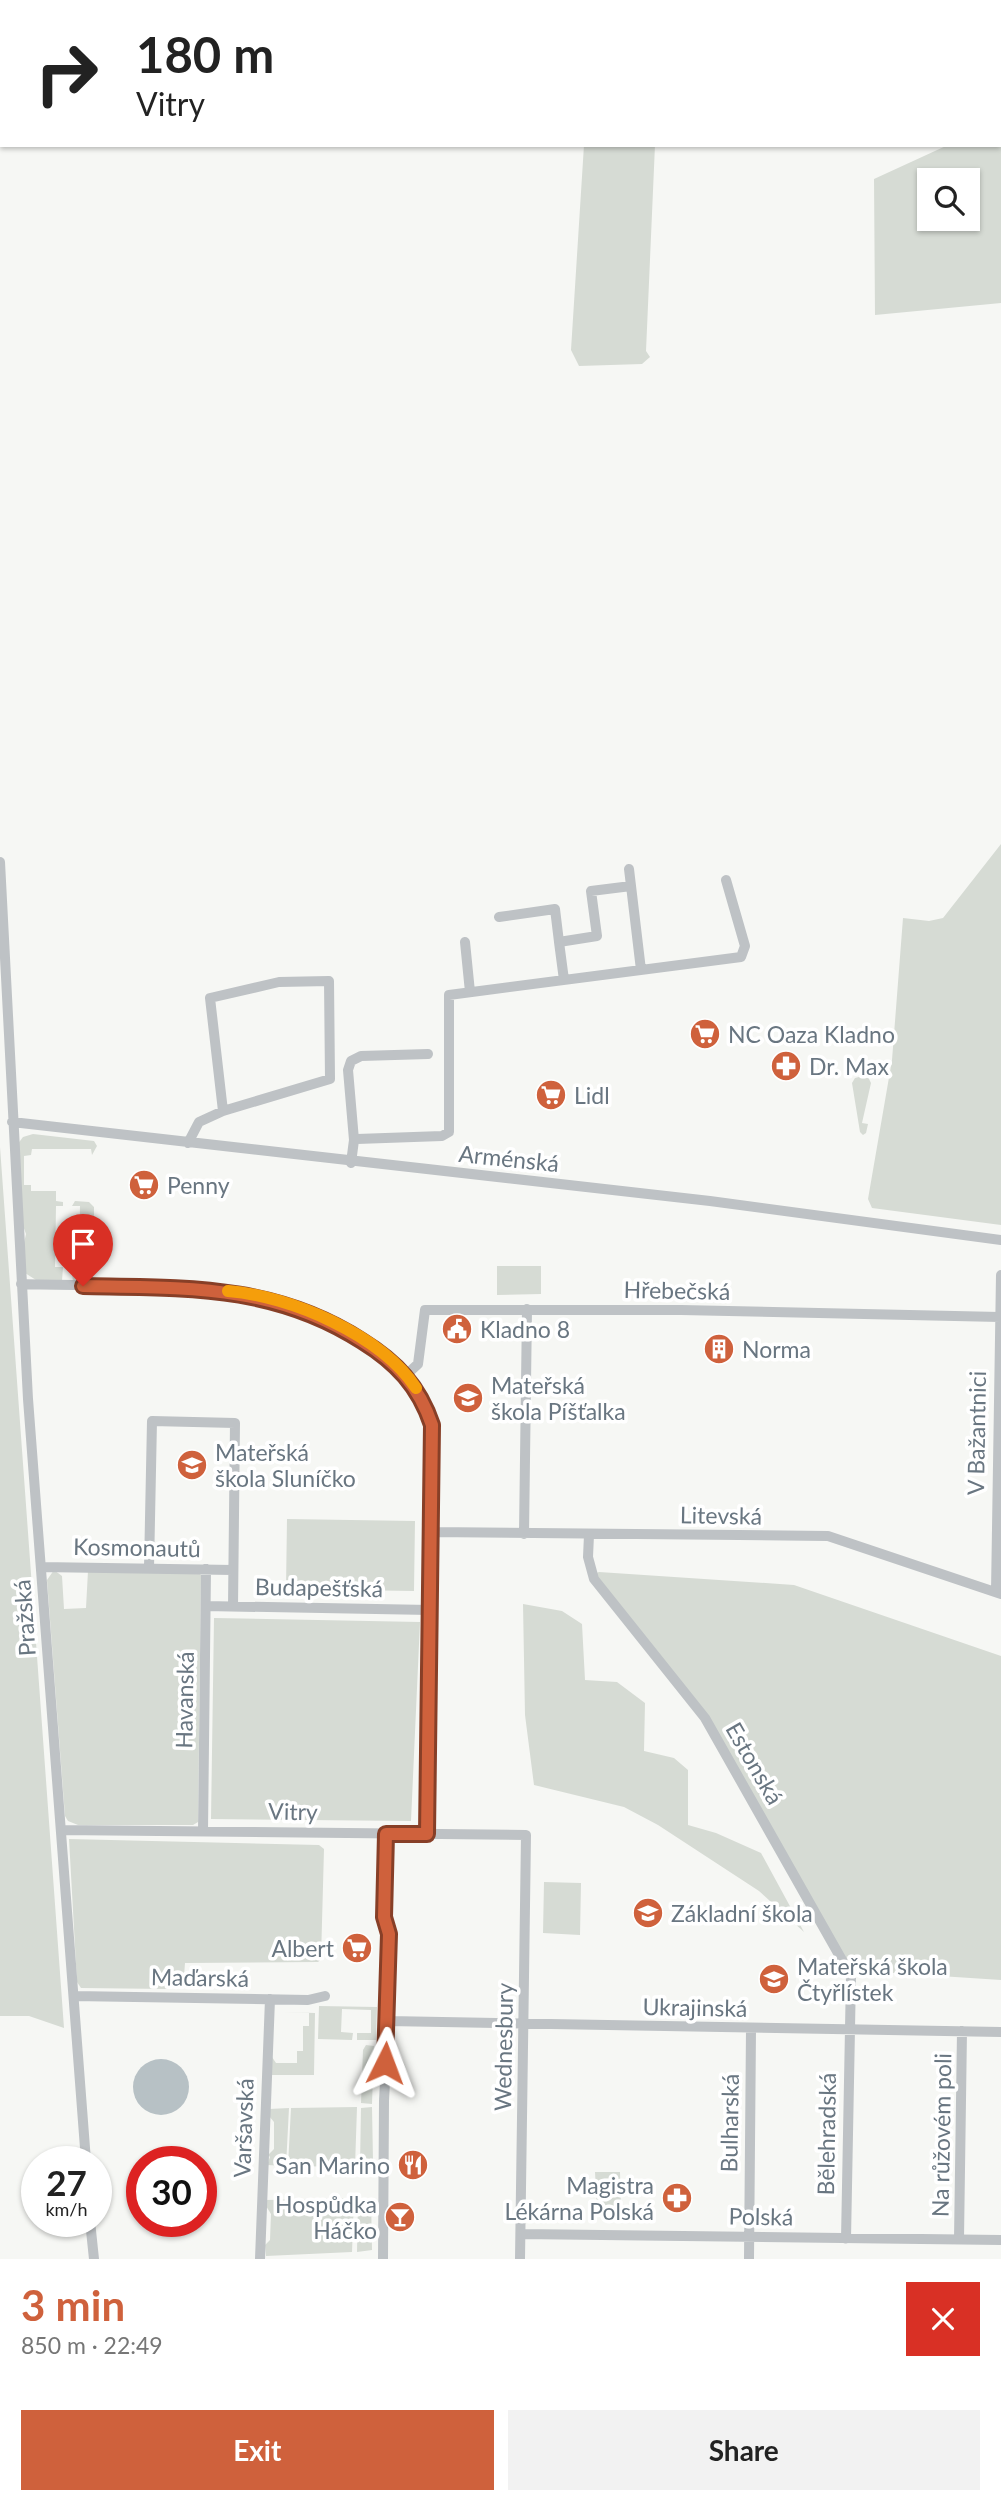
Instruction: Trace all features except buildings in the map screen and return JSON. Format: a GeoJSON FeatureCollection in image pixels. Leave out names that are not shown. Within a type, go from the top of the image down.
{"type":"FeatureCollection","features":[{"type":"Feature","properties":{"kind":"street","name":"Pražská"},"geometry":{"type":"LineString","coordinates":[[0,862],[21,1284],[85,2146]]}},
{"type":"Feature","properties":{"kind":"street"},"geometry":{"type":"LineString","coordinates":[[629,869],[641,970]]}},
{"type":"Feature","properties":{"kind":"street"},"geometry":{"type":"LineString","coordinates":[[354,1140],[442,1136],[449,1132],[449,995],[741,957],[745,946],[726,880]]}},
{"type":"Feature","properties":{"kind":"street"},"geometry":{"type":"LineString","coordinates":[[559,942],[597,936],[591,891],[631,886]]}},
{"type":"Feature","properties":{"kind":"street"},"geometry":{"type":"LineString","coordinates":[[499,917],[555,909],[564,980]]}},
{"type":"Feature","properties":{"kind":"street"},"geometry":{"type":"LineString","coordinates":[[465,942],[470,992]]}},
{"type":"Feature","properties":{"kind":"street"},"geometry":{"type":"LineString","coordinates":[[188,1143],[199,1122],[223,1111],[330,1079],[329,981],[279,982],[210,998],[223,1111]]}},
{"type":"Feature","properties":{"kind":"street"},"geometry":{"type":"LineString","coordinates":[[351,1163],[354,1140],[348,1070],[351,1060],[361,1056],[428,1054]]}},
{"type":"Feature","properties":{"kind":"street","name":"Arménská"},"geometry":{"type":"LineString","coordinates":[[12,1122],[351,1163],[710,1201],[1001,1240]]}},
{"type":"Feature","properties":{"kind":"street","name":"V Bažantnici"},"geometry":{"type":"LineString","coordinates":[[998,1593],[1001,1275]]}},
{"type":"Feature","properties":{"kind":"street"},"geometry":{"type":"LineString","coordinates":[[21,1284],[200,1289],[236,1292],[281,1302],[332,1321],[375,1349],[406,1374],[424,1402],[432,1425],[427,1834]]}},
{"type":"Feature","properties":{"kind":"street"},"geometry":{"type":"LineString","coordinates":[[524,1534],[527,1309]]}},
{"type":"Feature","properties":{"kind":"street","name":"Hřebečská"},"geometry":{"type":"LineString","coordinates":[[406,1374],[418,1364],[425,1310],[527,1309],[1000,1317]]}},
{"type":"Feature","properties":{"kind":"street"},"geometry":{"type":"LineString","coordinates":[[149,1568],[152,1421],[235,1423],[233,1607]]}},
{"type":"Feature","properties":{"kind":"street","name":"Litevská"},"geometry":{"type":"LineString","coordinates":[[431,1532],[828,1536],[998,1593]]}},
{"type":"Feature","properties":{"kind":"street","name":"Estonská"},"geometry":{"type":"LineString","coordinates":[[589,1535],[588,1557],[594,1579],[705,1718],[851,1976],[849,2029]]}},
{"type":"Feature","properties":{"kind":"street","name":"Kosmonautů"},"geometry":{"type":"LineString","coordinates":[[41,1567],[233,1570]]}},
{"type":"Feature","properties":{"kind":"street","name":"Havanská"},"geometry":{"type":"LineString","coordinates":[[202,1831],[206,1569]]}},
{"type":"Feature","properties":{"kind":"street","name":"Budapešťská"},"geometry":{"type":"LineString","coordinates":[[206,1606],[430,1611]]}},
{"type":"Feature","properties":{"kind":"street","name":"Vitry"},"geometry":{"type":"LineString","coordinates":[[61,1830],[526,1835]]}},
{"type":"Feature","properties":{"kind":"street"},"geometry":{"type":"LineString","coordinates":[[383,2259],[384,2101],[388,2021],[386,1834]]}},
{"type":"Feature","properties":{"kind":"street","name":"Wednesbury"},"geometry":{"type":"LineString","coordinates":[[520,2259],[526,1835]]}},
{"type":"Feature","properties":{"kind":"street","name":"Maďarská"},"geometry":{"type":"LineString","coordinates":[[74,1996],[270,1999],[325,1996]]}},
{"type":"Feature","properties":{"kind":"street","name":"Varšavská"},"geometry":{"type":"LineString","coordinates":[[260,2259],[270,1999]]}},
{"type":"Feature","properties":{"kind":"street","name":"Ukrajinská"},"geometry":{"type":"LineString","coordinates":[[388,2021],[1001,2032]]}},
{"type":"Feature","properties":{"kind":"street","name":"Bulharská"},"geometry":{"type":"LineString","coordinates":[[749,2259],[751,2029]]}},
{"type":"Feature","properties":{"kind":"street","name":"Bělehradská"},"geometry":{"type":"LineString","coordinates":[[846,2239],[849,2029]]}},
{"type":"Feature","properties":{"kind":"street","name":"Na růžovém poli"},"geometry":{"type":"LineString","coordinates":[[959,2239],[962,2031]]}},
{"type":"Feature","properties":{"kind":"street","name":"Polská"},"geometry":{"type":"LineString","coordinates":[[521,2234],[1001,2240]]}},
{"type":"Feature","properties":{"kind":"street"},"geometry":{"type":"LineString","coordinates":[[92,2237],[94,2259]]}},
{"type":"Feature","properties":{"kind":"shaded area"},"geometry":{"type":"Polygon","coordinates":[[[584,147],[655,147],[646,351],[650,357],[642,364],[579,366],[571,350],[584,147]]]}},
{"type":"Feature","properties":{"kind":"shaded area"},"geometry":{"type":"Polygon","coordinates":[[[944,147],[1001,147],[1001,303],[875,315],[874,179],[944,147]]]}},
{"type":"Feature","properties":{"kind":"shaded area"},"geometry":{"type":"Polygon","coordinates":[[[1001,844],[1001,1225],[872,1208],[868,1199],[892,1060],[903,918],[929,921],[943,918],[1001,844]]]}},
{"type":"Feature","properties":{"kind":"shaded area"},"geometry":{"type":"Polygon","coordinates":[[[867,1075],[871,1083],[862,1123],[868,1124],[863,1135],[860,1132],[852,1083],[855,1078],[867,1075]]]}},
{"type":"Feature","properties":{"kind":"shaded area"},"geometry":{"type":"Polygon","coordinates":[[[33,1134],[94,1141],[97,1146],[92,1155],[91,1149],[32,1149],[31,1155],[24,1156],[24,1185],[31,1185],[31,1191],[56,1191],[56,1201],[63,1202],[63,1206],[56,1206],[55,1267],[63,1267],[62,1281],[36,1280],[25,1273],[22,1252],[26,1234],[20,1217],[17,1145],[23,1137],[33,1134]]]}},
{"type":"Feature","properties":{"kind":"shaded area"},"geometry":{"type":"Polygon","coordinates":[[[0,1147],[64,2028],[29,2016],[0,2016],[0,1147]]]}},
{"type":"Feature","properties":{"kind":"shaded area"},"geometry":{"type":"Polygon","coordinates":[[[75,1201],[89,1202],[94,1207],[94,1272],[88,1281],[73,1281],[71,1267],[79,1267],[80,1206],[72,1206],[75,1201]]]}},
{"type":"Feature","properties":{"kind":"shaded area"},"geometry":{"type":"Polygon","coordinates":[[[497,1266],[541,1266],[541,1294],[497,1295],[497,1266]]]}},
{"type":"Feature","properties":{"kind":"shaded area"},"geometry":{"type":"Polygon","coordinates":[[[287,1519],[415,1521],[414,1591],[286,1589],[287,1519]]]}},
{"type":"Feature","properties":{"kind":"shaded area"},"geometry":{"type":"Polygon","coordinates":[[[54,1570],[62,1576],[64,1609],[86,1608],[88,1571],[197,1571],[201,1575],[198,1822],[193,1825],[78,1825],[68,1821],[65,1816],[47,1580],[54,1570]]]}},
{"type":"Feature","properties":{"kind":"shaded area"},"geometry":{"type":"Polygon","coordinates":[[[599,1572],[794,1585],[1001,1656],[1001,1980],[848,1970],[709,1718],[594,1574],[599,1572]]]}},
{"type":"Feature","properties":{"kind":"shaded area"},"geometry":{"type":"Polygon","coordinates":[[[523,1604],[562,1611],[582,1624],[585,1680],[617,1682],[645,1703],[644,1751],[674,1758],[688,1770],[688,1825],[716,1833],[761,1853],[804,1932],[759,1891],[658,1825],[624,1807],[534,1785],[525,1715],[523,1604]]]}},
{"type":"Feature","properties":{"kind":"shaded area"},"geometry":{"type":"Polygon","coordinates":[[[214,1618],[420,1622],[411,1821],[211,1819],[214,1618]]]}},
{"type":"Feature","properties":{"kind":"shaded area"},"geometry":{"type":"Polygon","coordinates":[[[69,1839],[319,1845],[324,1849],[321,1959],[318,1962],[185,1963],[184,1976],[169,1975],[168,1989],[81,1988],[77,1982],[69,1839]]]}},
{"type":"Feature","properties":{"kind":"shaded area"},"geometry":{"type":"Polygon","coordinates":[[[544,1882],[581,1883],[580,1935],[543,1933],[544,1882]]]}},
{"type":"Feature","properties":{"kind":"shaded area"},"geometry":{"type":"Polygon","coordinates":[[[319,2006],[377,2007],[376,2040],[357,2040],[357,2033],[371,2033],[371,2010],[342,2009],[341,2032],[353,2033],[352,2040],[318,2039],[319,2006]]]}},
{"type":"Feature","properties":{"kind":"shaded area"},"geometry":{"type":"Polygon","coordinates":[[[282,2012],[315,2013],[314,2075],[271,2075],[272,2057],[276,2063],[297,2063],[297,2051],[303,2051],[303,2026],[309,2026],[309,2013],[282,2012]]]}},
{"type":"Feature","properties":{"kind":"shaded area"},"geometry":{"type":"Polygon","coordinates":[[[366,2045],[374,2046],[372,2104],[361,2103],[363,2050],[366,2045]]]}},
{"type":"Feature","properties":{"kind":"shaded area"},"geometry":{"type":"Polygon","coordinates":[[[161,2059],[172,2061],[181,2067],[187,2076],[187,2098],[181,2107],[172,2113],[161,2115],[150,2113],[141,2107],[135,2098],[133,2087],[135,2076],[141,2067],[150,2061],[161,2059]]]}},
{"type":"Feature","properties":{"kind":"shaded area"},"geometry":{"type":"Polygon","coordinates":[[[357,2107],[355,2167],[288,2166],[291,2108],[357,2107]]]}},
{"type":"Feature","properties":{"kind":"shaded area"},"geometry":{"type":"Polygon","coordinates":[[[372,2107],[373,2161],[360,2165],[361,2108],[372,2107]]]}},
{"type":"Feature","properties":{"kind":"shaded area"},"geometry":{"type":"Polygon","coordinates":[[[289,2108],[286,2166],[267,2165],[270,2157],[268,2155],[274,2149],[274,2122],[269,2116],[269,2109],[289,2108]]]}},
{"type":"Feature","properties":{"kind":"shaded area"},"geometry":{"type":"Polygon","coordinates":[[[595,2172],[620,2172],[621,2209],[597,2209],[595,2172]]]}},
{"type":"Feature","properties":{"kind":"shaded area"},"geometry":{"type":"Polygon","coordinates":[[[354,2198],[352,2252],[266,2256],[265,2245],[270,2240],[271,2214],[266,2200],[354,2198]]]}},
{"type":"Feature","properties":{"kind":"shaded area"},"geometry":{"type":"Polygon","coordinates":[[[371,2198],[372,2250],[357,2252],[358,2199],[371,2198]]]}},
{"type":"Feature","properties":{"kind":"slow traffic"},"geometry":{"type":"LineString","coordinates":[[228,1291],[281,1302],[332,1321],[375,1349],[406,1374],[416,1388]]}},
{"type":"Feature","properties":{"kind":"place","name":"NC Oaza Kladno"},"geometry":{"type":"Point","coordinates":[705,1034]}},
{"type":"Feature","properties":{"kind":"place","name":"Dr. Max"},"geometry":{"type":"Point","coordinates":[786,1066]}},
{"type":"Feature","properties":{"kind":"place","name":"Lidl"},"geometry":{"type":"Point","coordinates":[551,1095]}},
{"type":"Feature","properties":{"kind":"place","name":"Penny"},"geometry":{"type":"Point","coordinates":[144,1185]}},
{"type":"Feature","properties":{"kind":"place","name":"Kladno 8"},"geometry":{"type":"Point","coordinates":[457,1329]}},
{"type":"Feature","properties":{"kind":"place","name":"Norma"},"geometry":{"type":"Point","coordinates":[719,1349]}},
{"type":"Feature","properties":{"kind":"place","name":"Mateřská škola Píšťalka"},"geometry":{"type":"Point","coordinates":[468,1398]}},
{"type":"Feature","properties":{"kind":"place","name":"Mateřská škola Sluníčko"},"geometry":{"type":"Point","coordinates":[192,1465]}},
{"type":"Feature","properties":{"kind":"place","name":"Základní škola"},"geometry":{"type":"Point","coordinates":[648,1913]}},
{"type":"Feature","properties":{"kind":"place","name":"Albert"},"geometry":{"type":"Point","coordinates":[357,1948]}},
{"type":"Feature","properties":{"kind":"place","name":"Mateřská škola Čtyřlístek"},"geometry":{"type":"Point","coordinates":[774,1979]}},
{"type":"Feature","properties":{"kind":"place","name":"San Marino"},"geometry":{"type":"Point","coordinates":[413,2165]}},
{"type":"Feature","properties":{"kind":"place","name":"Magistra Lékárna Polská"},"geometry":{"type":"Point","coordinates":[677,2198]}},
{"type":"Feature","properties":{"kind":"place","name":"Hospůdka Háčko"},"geometry":{"type":"Point","coordinates":[400,2217]}},
{"type":"Feature","properties":{"kind":"route"},"geometry":{"type":"LineString","coordinates":[[83,1286],[200,1289],[236,1292],[281,1302],[332,1321],[375,1349],[406,1374],[424,1402],[432,1425],[427,1834],[386,1834],[384,1917],[389,1934],[385,2063]]}}]}
